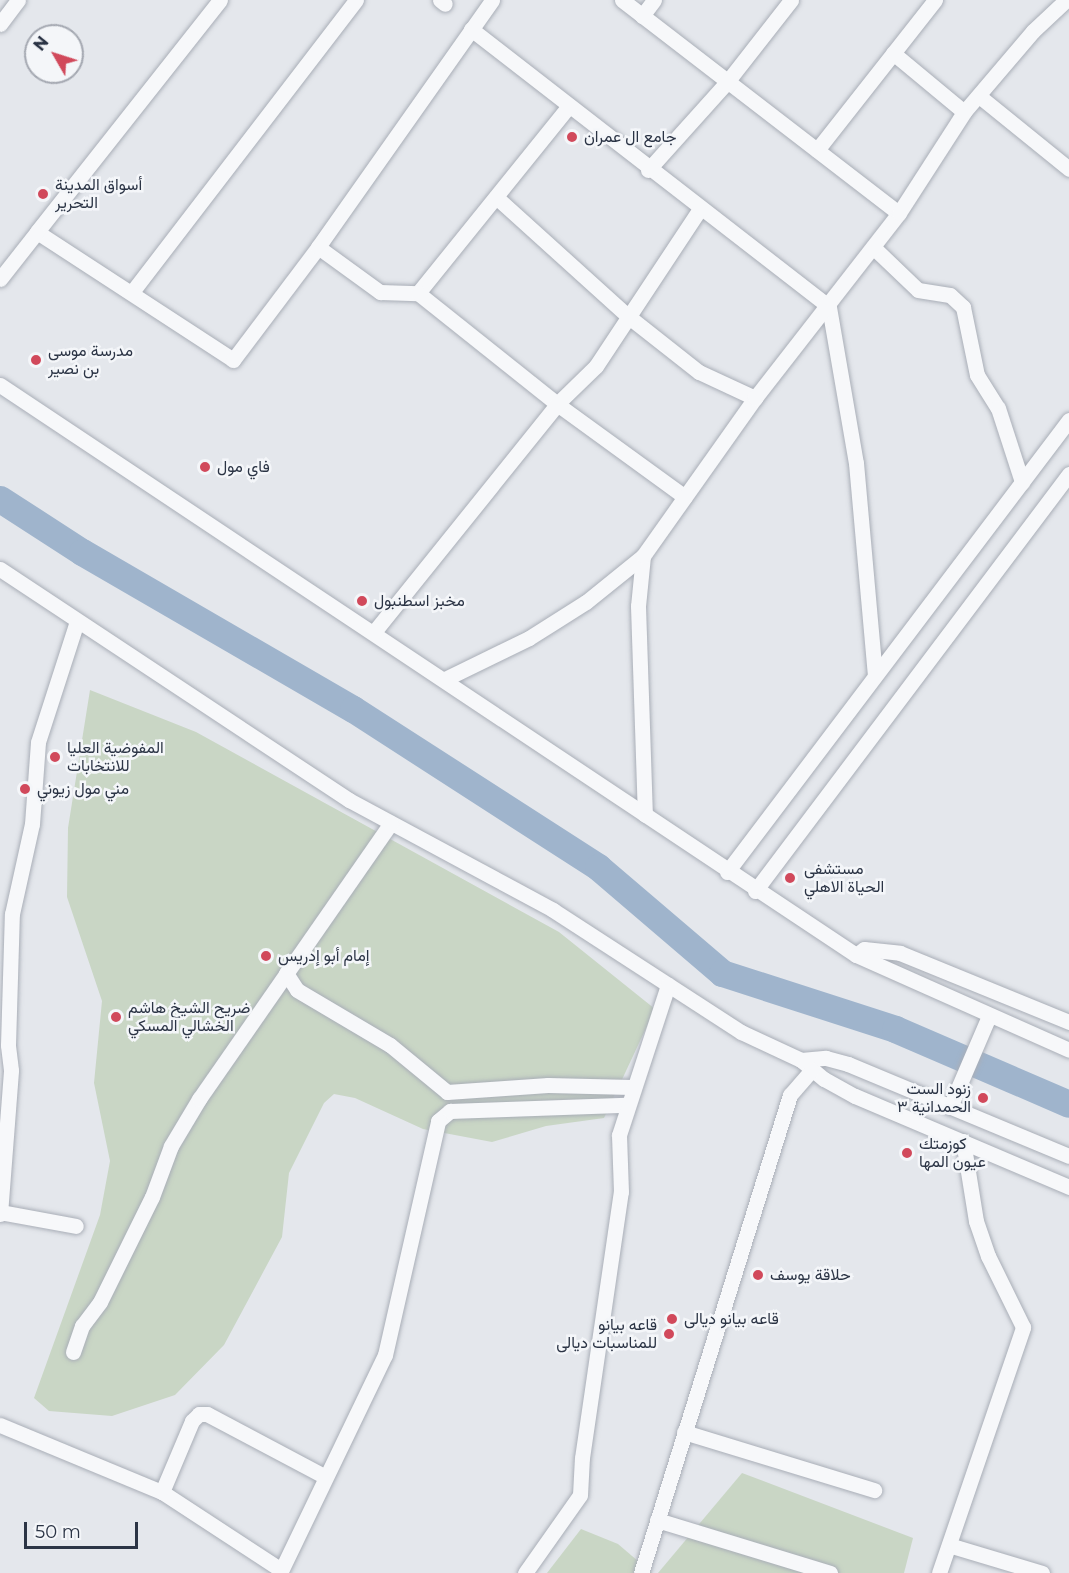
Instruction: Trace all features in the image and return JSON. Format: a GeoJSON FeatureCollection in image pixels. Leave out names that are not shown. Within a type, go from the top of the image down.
{"type":"FeatureCollection","features":[{"type":"Feature","properties":{"kind":"street"},"geometry":{"type":"LineString","coordinates":[[0,24],[18,0]]}},
{"type":"Feature","properties":{"kind":"street"},"geometry":{"type":"LineString","coordinates":[[0,279],[220,0]]}},
{"type":"Feature","properties":{"kind":"street"},"geometry":{"type":"LineString","coordinates":[[132,292],[356,0]]}},
{"type":"Feature","properties":{"kind":"street"},"geometry":{"type":"LineString","coordinates":[[37,232],[132,292],[232,360],[318,247],[492,0]]}},
{"type":"Feature","properties":{"kind":"street"},"geometry":{"type":"LineString","coordinates":[[622,0],[899,213]]}},
{"type":"Feature","properties":{"kind":"street"},"geometry":{"type":"LineString","coordinates":[[642,16],[654,0]]}},
{"type":"Feature","properties":{"kind":"street"},"geometry":{"type":"LineString","coordinates":[[648,170],[726,82],[791,0]]}},
{"type":"Feature","properties":{"kind":"street"},"geometry":{"type":"LineString","coordinates":[[817,150],[934,0]]}},
{"type":"Feature","properties":{"kind":"street"},"geometry":{"type":"LineString","coordinates":[[445,679],[529,638],[586,602],[643,556],[754,398],[829,307],[899,213],[964,112],[1033,31],[1066,0]]}},
{"type":"Feature","properties":{"kind":"street"},"geometry":{"type":"LineString","coordinates":[[471,29],[648,170],[829,307],[856,463],[876,675]]}},
{"type":"Feature","properties":{"kind":"street"},"geometry":{"type":"LineString","coordinates":[[893,53],[964,112]]}},
{"type":"Feature","properties":{"kind":"street"},"geometry":{"type":"LineString","coordinates":[[979,96],[1069,169]]}},
{"type":"Feature","properties":{"kind":"street"},"geometry":{"type":"LineString","coordinates":[[418,293],[568,107]]}},
{"type":"Feature","properties":{"kind":"street"},"geometry":{"type":"LineString","coordinates":[[496,197],[628,317],[699,372],[754,398]]}},
{"type":"Feature","properties":{"kind":"street"},"geometry":{"type":"LineString","coordinates":[[374,632],[557,404],[597,366],[700,209]]}},
{"type":"Feature","properties":{"kind":"street"},"geometry":{"type":"LineString","coordinates":[[318,247],[380,292],[418,293],[557,404],[685,497]]}},
{"type":"Feature","properties":{"kind":"street"},"geometry":{"type":"LineString","coordinates":[[873,248],[918,290],[950,295],[963,307],[977,375],[998,408],[1022,482]]}},
{"type":"Feature","properties":{"kind":"street"},"geometry":{"type":"LineString","coordinates":[[0,385],[445,679],[755,891],[855,955],[1069,1050]]}},
{"type":"Feature","properties":{"kind":"street"},"geometry":{"type":"LineString","coordinates":[[727,872],[1069,420]]}},
{"type":"Feature","properties":{"kind":"street"},"geometry":{"type":"LineString","coordinates":[[755,891],[1063,494],[1069,474]]}},
{"type":"Feature","properties":{"kind":"street"},"geometry":{"type":"LineString","coordinates":[[643,556],[638,606],[645,815]]}},
{"type":"Feature","properties":{"kind":"street"},"geometry":{"type":"LineString","coordinates":[[0,569],[349,800],[553,910],[741,1032],[807,1065],[847,1092],[1069,1187]]}},
{"type":"Feature","properties":{"kind":"street"},"geometry":{"type":"LineString","coordinates":[[76,1226],[0,1212],[2,1137],[11,1070],[4,1045],[12,914],[32,824],[38,742],[77,621]]}},
{"type":"Feature","properties":{"kind":"street"},"geometry":{"type":"LineString","coordinates":[[73,1352],[82,1326],[99,1302],[147,1207],[171,1146],[199,1099],[245,1037],[285,973],[391,823]]}},
{"type":"Feature","properties":{"kind":"street"},"geometry":{"type":"LineString","coordinates":[[855,955],[864,949],[900,953],[1069,1022]]}},
{"type":"Feature","properties":{"kind":"street"},"geometry":{"type":"LineString","coordinates":[[285,973],[297,990],[390,1045],[447,1092],[548,1085],[632,1087]]}},
{"type":"Feature","properties":{"kind":"street"},"geometry":{"type":"LineString","coordinates":[[525,1573],[580,1495],[582,1458],[621,1192],[619,1135],[626,1105],[668,986]]}},
{"type":"Feature","properties":{"kind":"street"},"geometry":{"type":"LineString","coordinates":[[950,1107],[989,1016]]}},
{"type":"Feature","properties":{"kind":"street"},"geometry":{"type":"LineString","coordinates":[[807,1065],[837,1060],[1069,1156]]}},
{"type":"Feature","properties":{"kind":"street"},"geometry":{"type":"LineString","coordinates":[[641,1573],[790,1095],[807,1065]]}},
{"type":"Feature","properties":{"kind":"street"},"geometry":{"type":"LineString","coordinates":[[0,1425],[162,1492],[280,1572],[324,1476],[385,1355],[438,1121],[450,1111],[626,1105]]}},
{"type":"Feature","properties":{"kind":"street"},"geometry":{"type":"LineString","coordinates":[[1017,1163],[1026,1138]]}},
{"type":"Feature","properties":{"kind":"street"},"geometry":{"type":"LineString","coordinates":[[939,1573],[952,1546],[997,1396],[1023,1327],[988,1256],[976,1221],[963,1141]]}},
{"type":"Feature","properties":{"kind":"street"},"geometry":{"type":"LineString","coordinates":[[162,1492],[192,1420],[200,1414],[207,1414],[324,1476]]}},
{"type":"Feature","properties":{"kind":"street"},"geometry":{"type":"LineString","coordinates":[[684,1432],[874,1490]]}},
{"type":"Feature","properties":{"kind":"street"},"geometry":{"type":"LineString","coordinates":[[657,1520],[830,1573]]}},
{"type":"Feature","properties":{"kind":"street"},"geometry":{"type":"LineString","coordinates":[[952,1546],[1042,1573]]}},
{"type":"Feature","properties":{"kind":"green space"},"geometry":{"type":"Polygon","coordinates":[[[90,690],[196,732],[559,932],[655,1009],[604,1118],[546,1126],[492,1142],[423,1129],[355,1098],[334,1094],[324,1103],[289,1173],[282,1237],[224,1345],[175,1395],[112,1416],[49,1411],[34,1398],[100,1215],[110,1161],[94,1083],[102,1001],[67,897],[68,828],[90,690]]]}},
{"type":"Feature","properties":{"kind":"green space"},"geometry":{"type":"Polygon","coordinates":[[[742,1473],[913,1538],[904,1573],[658,1573],[742,1473]]]}},
{"type":"Feature","properties":{"kind":"green space"},"geometry":{"type":"Polygon","coordinates":[[[581,1529],[618,1544],[652,1573],[547,1573],[581,1529]]]}},
{"type":"Feature","properties":{"kind":"waterway"},"geometry":{"type":"LineString","coordinates":[[0,499],[82,552],[353,709],[598,867],[722,973],[895,1029],[1069,1104]]}},
{"type":"Feature","properties":{"kind":"place","name":"جامع ال عمران"},"geometry":{"type":"Point","coordinates":[572,137]}},
{"type":"Feature","properties":{"kind":"place","name":"أسواق المدينة التحرير"},"geometry":{"type":"Point","coordinates":[43,194]}},
{"type":"Feature","properties":{"kind":"place","name":"مدرسة موسى بن نصير"},"geometry":{"type":"Point","coordinates":[36,360]}},
{"type":"Feature","properties":{"kind":"place","name":"فاي مول"},"geometry":{"type":"Point","coordinates":[205,467]}},
{"type":"Feature","properties":{"kind":"place","name":"مخبز اسطنبول"},"geometry":{"type":"Point","coordinates":[362,601]}},
{"type":"Feature","properties":{"kind":"place","name":"المفوضية العليا للانتخابات"},"geometry":{"type":"Point","coordinates":[55,757]}},
{"type":"Feature","properties":{"kind":"place","name":"مني مول زيوني"},"geometry":{"type":"Point","coordinates":[25,789]}},
{"type":"Feature","properties":{"kind":"place","name":"مستشفى الحياة الاهلي"},"geometry":{"type":"Point","coordinates":[790,878]}},
{"type":"Feature","properties":{"kind":"place","name":"إمام أبو إدريس"},"geometry":{"type":"Point","coordinates":[266,956]}},
{"type":"Feature","properties":{"kind":"place","name":"ضريح الشيخ هاشم الخشالي المسكي"},"geometry":{"type":"Point","coordinates":[116,1017]}},
{"type":"Feature","properties":{"kind":"place","name":"زنود الست الحمدانية ٣"},"geometry":{"type":"Point","coordinates":[983,1098]}},
{"type":"Feature","properties":{"kind":"place","name":"كوزمتك عيون المها"},"geometry":{"type":"Point","coordinates":[907,1153]}},
{"type":"Feature","properties":{"kind":"place","name":"حلاقة يوسف"},"geometry":{"type":"Point","coordinates":[758,1275]}},
{"type":"Feature","properties":{"kind":"place","name":"قاعه بيانو ديالى"},"geometry":{"type":"Point","coordinates":[672,1319]}},
{"type":"Feature","properties":{"kind":"place","name":"قاعه بيانو للمناسبات ديالى"},"geometry":{"type":"Point","coordinates":[669,1334]}}]}
